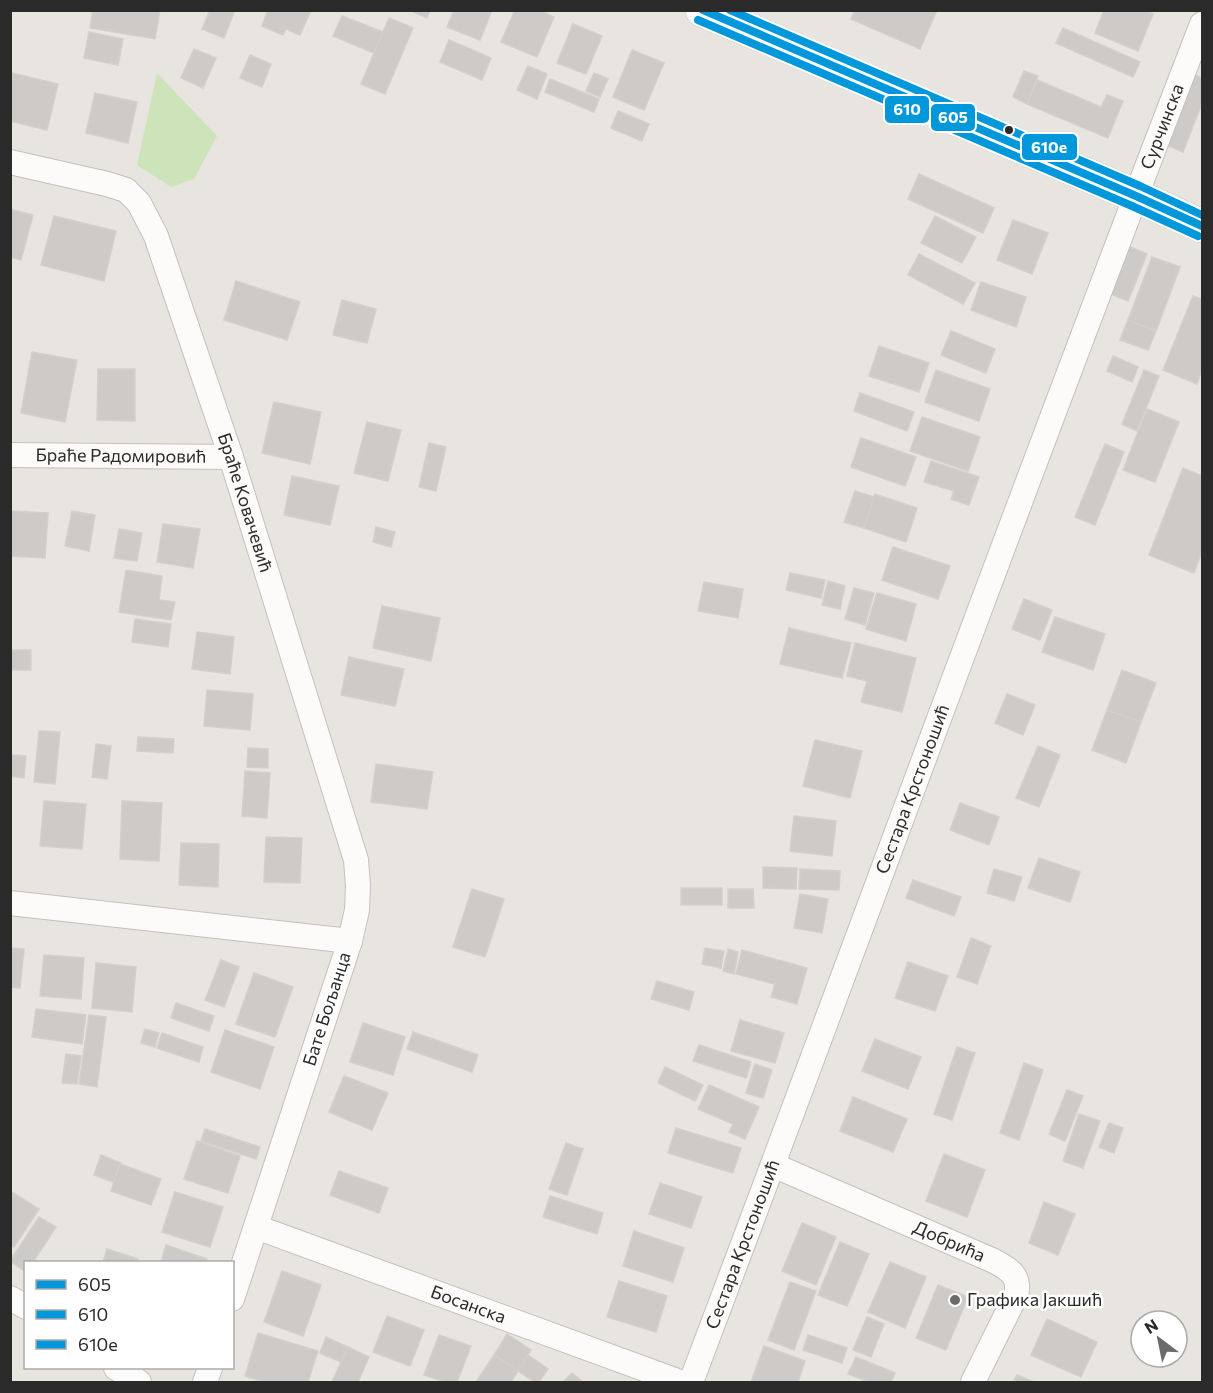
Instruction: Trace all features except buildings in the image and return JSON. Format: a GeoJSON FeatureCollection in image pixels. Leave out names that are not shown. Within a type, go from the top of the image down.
{"type":"FeatureCollection","features":[{"type":"Feature","properties":{"kind":"main road"},"geometry":{"type":"LineString","coordinates":[[702,10],[1203,226]]}},
{"type":"Feature","properties":{"kind":"street","name":"Сурчинска"},"geometry":{"type":"LineString","coordinates":[[1136,196],[1203,24]]}},
{"type":"Feature","properties":{"kind":"street","name":"Браће Ковачевић"},"geometry":{"type":"LineString","coordinates":[[10,162],[126,190],[139,203],[156,236],[231,457],[356,860],[357,910],[350,941]]}},
{"type":"Feature","properties":{"kind":"street","name":"Сестара Крстоношић"},"geometry":{"type":"LineString","coordinates":[[690,1383],[1136,196]]}},
{"type":"Feature","properties":{"kind":"street","name":"Браће Радомировић"},"geometry":{"type":"LineString","coordinates":[[10,455],[231,457]]}},
{"type":"Feature","properties":{"kind":"street","name":"Бате Бољанца"},"geometry":{"type":"LineString","coordinates":[[10,903],[350,941],[234,1293]]}},
{"type":"Feature","properties":{"kind":"street","name":"Добрића"},"geometry":{"type":"LineString","coordinates":[[773,1165],[1003,1266],[1015,1277],[1018,1286],[1016,1295],[973,1383]]}},
{"type":"Feature","properties":{"kind":"street","name":"Босанска"},"geometry":{"type":"LineString","coordinates":[[256,1227],[680,1383]]}},
{"type":"Feature","properties":{"kind":"street"},"geometry":{"type":"LineString","coordinates":[[10,1298],[24,1306]]}},
{"type":"Feature","properties":{"kind":"street"},"geometry":{"type":"LineString","coordinates":[[118,1369],[139,1383]]}},
{"type":"Feature","properties":{"kind":"green space"},"geometry":{"type":"Polygon","coordinates":[[[157,73],[217,136],[194,179],[171,187],[137,165],[157,73]]]}},
{"type":"Feature","properties":{"kind":"transit line","name":"605"},"geometry":{"type":"LineString","coordinates":[[703,10],[1202,226]]}},
{"type":"Feature","properties":{"kind":"transit line","name":"610e"},"geometry":{"type":"LineString","coordinates":[[730,10],[1140,186],[1202,215]]}},
{"type":"Feature","properties":{"kind":"transit line","name":"610"},"geometry":{"type":"LineString","coordinates":[[698,20],[1198,236]]}},
{"type":"Feature","properties":{"kind":"place","name":"Графика Јакшић"},"geometry":{"type":"Point","coordinates":[955,1300]}}]}
